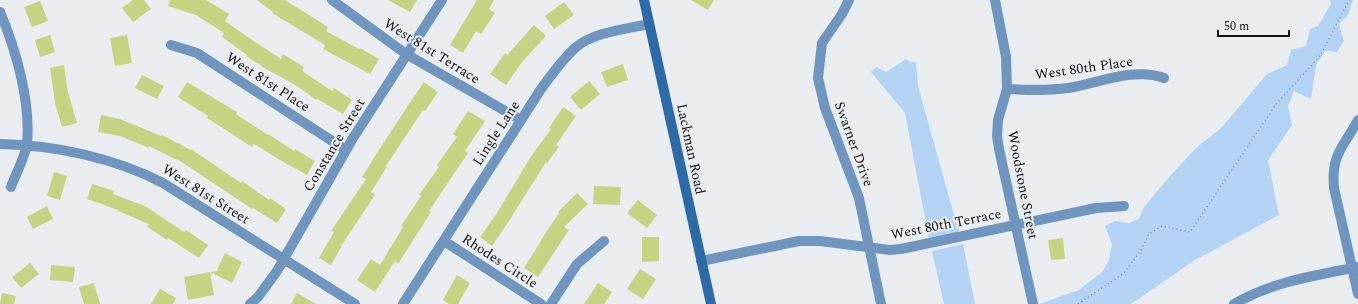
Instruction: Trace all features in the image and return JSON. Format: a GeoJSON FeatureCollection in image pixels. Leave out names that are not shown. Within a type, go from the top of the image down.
{"type":"FeatureCollection","features":[{"type":"Feature","properties":{"kind":"main road","name":"Lackman Road"},"geometry":{"type":"LineString","coordinates":[[644,0],[711,304]]}},
{"type":"Feature","properties":{"kind":"street","name":"West 81st Terrace"},"geometry":{"type":"LineString","coordinates":[[332,0],[406,54],[521,120]]}},
{"type":"Feature","properties":{"kind":"street","name":"Constance Street"},"geometry":{"type":"LineString","coordinates":[[250,304],[258,297],[277,271],[346,150],[406,54],[442,0]]}},
{"type":"Feature","properties":{"kind":"street","name":"Swarner Drive"},"geometry":{"type":"LineString","coordinates":[[849,0],[842,14],[822,43],[818,78],[825,108],[859,198],[881,304]]}},
{"type":"Feature","properties":{"kind":"street","name":"Woodstone Street"},"geometry":{"type":"LineString","coordinates":[[995,0],[1006,58],[1007,90],[998,120],[997,136],[1033,304]]}},
{"type":"Feature","properties":{"kind":"street"},"geometry":{"type":"LineString","coordinates":[[0,12],[17,59],[24,90],[27,123],[27,145],[11,188]]}},
{"type":"Feature","properties":{"kind":"street","name":"Lingle Lane"},"geometry":{"type":"LineString","coordinates":[[403,304],[541,89],[561,62],[577,46],[601,34],[649,24]]}},
{"type":"Feature","properties":{"kind":"street","name":"West 81st Place"},"geometry":{"type":"LineString","coordinates":[[171,45],[197,53],[346,150]]}},
{"type":"Feature","properties":{"kind":"street","name":"West 80th Place"},"geometry":{"type":"LineString","coordinates":[[1007,90],[1047,90],[1070,87],[1132,74],[1154,75],[1164,78]]}},
{"type":"Feature","properties":{"kind":"street"},"geometry":{"type":"LineString","coordinates":[[1357,123],[1339,151],[1335,160],[1333,174],[1334,188],[1355,268],[1358,294]]}},
{"type":"Feature","properties":{"kind":"street","name":"West 81st Street"},"geometry":{"type":"LineString","coordinates":[[0,144],[40,146],[92,157],[143,172],[163,183],[355,304]]}},
{"type":"Feature","properties":{"kind":"street","name":"West 80th Terrace"},"geometry":{"type":"LineString","coordinates":[[701,261],[799,241],[820,241],[890,250],[900,249],[1096,208],[1124,206]]}},
{"type":"Feature","properties":{"kind":"street","name":"Rhodes Circle"},"geometry":{"type":"LineString","coordinates":[[444,241],[540,304]]}},
{"type":"Feature","properties":{"kind":"street"},"geometry":{"type":"LineString","coordinates":[[551,304],[576,264],[604,241]]}},
{"type":"Feature","properties":{"kind":"street"},"geometry":{"type":"LineString","coordinates":[[1234,304],[1258,292],[1285,283],[1355,268]]}},
{"type":"Feature","properties":{"kind":"path"},"geometry":{"type":"LineString","coordinates":[[1078,304],[1124,273],[1141,250],[1149,234],[1162,226],[1190,232],[1277,103],[1320,56],[1349,0]]}},
{"type":"Feature","properties":{"kind":"shaded area"},"geometry":{"type":"Polygon","coordinates":[[[1330,0],[1353,0],[1348,15],[1339,24],[1344,41],[1337,52],[1325,51],[1316,65],[1311,99],[1294,91],[1288,106],[1292,125],[1268,160],[1279,215],[1195,260],[1131,304],[1039,304],[1079,290],[1102,272],[1109,260],[1112,244],[1105,226],[1115,221],[1129,223],[1139,219],[1144,207],[1170,176],[1196,148],[1221,128],[1267,74],[1287,65],[1291,50],[1306,46],[1310,29],[1318,26],[1331,4],[1330,0]]]}},
{"type":"Feature","properties":{"kind":"shaded area"},"geometry":{"type":"Polygon","coordinates":[[[906,59],[910,62],[916,62],[918,86],[959,233],[929,239],[905,113],[871,72],[876,67],[886,72],[906,59]]]}},
{"type":"Feature","properties":{"kind":"shaded area"},"geometry":{"type":"Polygon","coordinates":[[[963,244],[975,304],[944,304],[932,251],[963,244]]]}},
{"type":"Feature","properties":{"kind":"building"},"geometry":{"type":"Polygon","coordinates":[[[133,0],[144,0],[151,9],[133,22],[122,8],[133,0]]]}},
{"type":"Feature","properties":{"kind":"building"},"geometry":{"type":"Polygon","coordinates":[[[170,0],[206,0],[229,14],[225,21],[255,42],[281,59],[283,54],[304,67],[302,71],[332,91],[334,88],[352,100],[343,114],[317,99],[316,100],[297,86],[246,56],[247,55],[222,37],[224,33],[196,15],[168,6],[170,0]]]}},
{"type":"Feature","properties":{"kind":"building"},"geometry":{"type":"Polygon","coordinates":[[[257,0],[285,0],[328,27],[326,31],[379,59],[370,74],[323,49],[325,45],[272,13],[273,12],[257,0]]]}},
{"type":"Feature","properties":{"kind":"building"},"geometry":{"type":"Polygon","coordinates":[[[388,0],[417,0],[410,12],[388,0]]]}},
{"type":"Feature","properties":{"kind":"building"},"geometry":{"type":"Polygon","coordinates":[[[477,0],[494,0],[489,9],[495,13],[481,34],[476,31],[463,53],[450,45],[477,0]]]}},
{"type":"Feature","properties":{"kind":"building"},"geometry":{"type":"Polygon","coordinates":[[[691,0],[714,0],[708,10],[691,0]]]}},
{"type":"Feature","properties":{"kind":"building"},"geometry":{"type":"Polygon","coordinates":[[[40,1],[48,21],[32,27],[24,7],[40,1]]]}},
{"type":"Feature","properties":{"kind":"building"},"geometry":{"type":"Polygon","coordinates":[[[564,2],[574,15],[554,29],[545,16],[564,2]]]}},
{"type":"Feature","properties":{"kind":"building"},"geometry":{"type":"Polygon","coordinates":[[[534,25],[546,36],[522,62],[506,85],[490,74],[505,53],[507,55],[534,25]]]}},
{"type":"Feature","properties":{"kind":"building"},"geometry":{"type":"Polygon","coordinates":[[[50,35],[55,52],[40,57],[35,40],[50,35]]]}},
{"type":"Feature","properties":{"kind":"building"},"geometry":{"type":"Polygon","coordinates":[[[127,35],[132,63],[115,66],[110,38],[127,35]]]}},
{"type":"Feature","properties":{"kind":"building"},"geometry":{"type":"Polygon","coordinates":[[[623,64],[628,80],[607,87],[601,72],[623,64]]]}},
{"type":"Feature","properties":{"kind":"building"},"geometry":{"type":"Polygon","coordinates":[[[64,65],[68,92],[77,123],[62,127],[55,103],[50,68],[64,65]]]}},
{"type":"Feature","properties":{"kind":"building"},"geometry":{"type":"Polygon","coordinates":[[[142,75],[164,86],[157,99],[135,88],[142,75]]]}},
{"type":"Feature","properties":{"kind":"building"},"geometry":{"type":"Polygon","coordinates":[[[589,81],[600,94],[581,110],[570,97],[589,81]]]}},
{"type":"Feature","properties":{"kind":"building"},"geometry":{"type":"Polygon","coordinates":[[[187,82],[237,112],[236,114],[268,135],[294,151],[295,149],[315,161],[307,175],[254,144],[252,147],[178,97],[187,82]]]}},
{"type":"Feature","properties":{"kind":"building"},"geometry":{"type":"Polygon","coordinates":[[[424,82],[438,92],[425,111],[423,110],[386,166],[387,167],[371,192],[375,195],[341,246],[331,265],[319,258],[334,232],[331,231],[366,179],[362,177],[424,82]]]}},
{"type":"Feature","properties":{"kind":"building"},"geometry":{"type":"Polygon","coordinates":[[[563,107],[576,116],[556,145],[559,147],[547,163],[546,162],[492,246],[480,237],[497,213],[530,158],[551,129],[549,128],[563,107]]]}},
{"type":"Feature","properties":{"kind":"building"},"geometry":{"type":"Polygon","coordinates":[[[468,111],[485,121],[465,151],[468,153],[429,211],[431,212],[398,264],[395,261],[375,292],[357,280],[371,259],[380,265],[403,227],[401,226],[421,196],[419,195],[439,167],[437,165],[457,137],[453,134],[468,111]]]}},
{"type":"Feature","properties":{"kind":"building"},"geometry":{"type":"Polygon","coordinates":[[[101,115],[120,119],[161,136],[162,135],[191,149],[241,183],[242,181],[269,200],[270,198],[286,209],[277,223],[253,208],[252,209],[177,159],[149,146],[149,148],[120,136],[98,132],[101,115]]]}},
{"type":"Feature","properties":{"kind":"building"},"geometry":{"type":"Polygon","coordinates":[[[54,172],[67,176],[60,200],[47,196],[54,172]]]}},
{"type":"Feature","properties":{"kind":"building"},"geometry":{"type":"Polygon","coordinates":[[[92,184],[114,191],[113,194],[145,206],[184,232],[186,230],[208,245],[199,258],[168,238],[167,240],[147,227],[149,224],[118,210],[87,199],[92,184]]]}},
{"type":"Feature","properties":{"kind":"building"},"geometry":{"type":"Polygon","coordinates":[[[594,186],[621,187],[620,205],[593,204],[594,186]]]}},
{"type":"Feature","properties":{"kind":"building"},"geometry":{"type":"Polygon","coordinates":[[[577,193],[588,204],[564,227],[569,230],[538,277],[524,268],[559,213],[558,212],[577,193]]]}},
{"type":"Feature","properties":{"kind":"building"},"geometry":{"type":"Polygon","coordinates":[[[638,200],[657,215],[647,228],[627,213],[638,200]]]}},
{"type":"Feature","properties":{"kind":"building"},"geometry":{"type":"Polygon","coordinates":[[[47,206],[53,219],[33,229],[27,217],[47,206]]]}},
{"type":"Feature","properties":{"kind":"building"},"geometry":{"type":"Polygon","coordinates":[[[642,237],[659,237],[659,261],[642,262],[642,237]]]}},
{"type":"Feature","properties":{"kind":"building"},"geometry":{"type":"Polygon","coordinates":[[[1063,238],[1065,259],[1051,260],[1048,240],[1063,238]]]}},
{"type":"Feature","properties":{"kind":"building"},"geometry":{"type":"Polygon","coordinates":[[[225,253],[242,262],[232,283],[210,272],[218,271],[217,270],[225,253]]]}},
{"type":"Feature","properties":{"kind":"building"},"geometry":{"type":"Polygon","coordinates":[[[30,263],[39,274],[21,288],[12,277],[30,263]]]}},
{"type":"Feature","properties":{"kind":"building"},"geometry":{"type":"Polygon","coordinates":[[[51,265],[75,267],[73,282],[50,280],[51,265]]]}},
{"type":"Feature","properties":{"kind":"building"},"geometry":{"type":"Polygon","coordinates":[[[640,269],[656,279],[643,299],[627,289],[640,269]]]}},
{"type":"Feature","properties":{"kind":"building"},"geometry":{"type":"Polygon","coordinates":[[[210,272],[214,295],[188,300],[184,277],[210,272]]]}},
{"type":"Feature","properties":{"kind":"building"},"geometry":{"type":"Polygon","coordinates":[[[457,275],[470,283],[458,304],[449,304],[443,300],[457,275]]]}},
{"type":"Feature","properties":{"kind":"building"},"geometry":{"type":"Polygon","coordinates":[[[94,283],[100,304],[84,304],[79,287],[94,283]]]}},
{"type":"Feature","properties":{"kind":"building"},"geometry":{"type":"Polygon","coordinates":[[[598,283],[612,292],[604,304],[584,304],[598,283]]]}},
{"type":"Feature","properties":{"kind":"building"},"geometry":{"type":"Polygon","coordinates":[[[160,289],[176,298],[173,304],[151,304],[160,289]]]}},
{"type":"Feature","properties":{"kind":"building"},"geometry":{"type":"Polygon","coordinates":[[[2,293],[16,296],[14,304],[0,304],[2,293]]]}},
{"type":"Feature","properties":{"kind":"building"},"geometry":{"type":"Polygon","coordinates":[[[297,293],[316,304],[291,304],[297,293]]]}}]}
